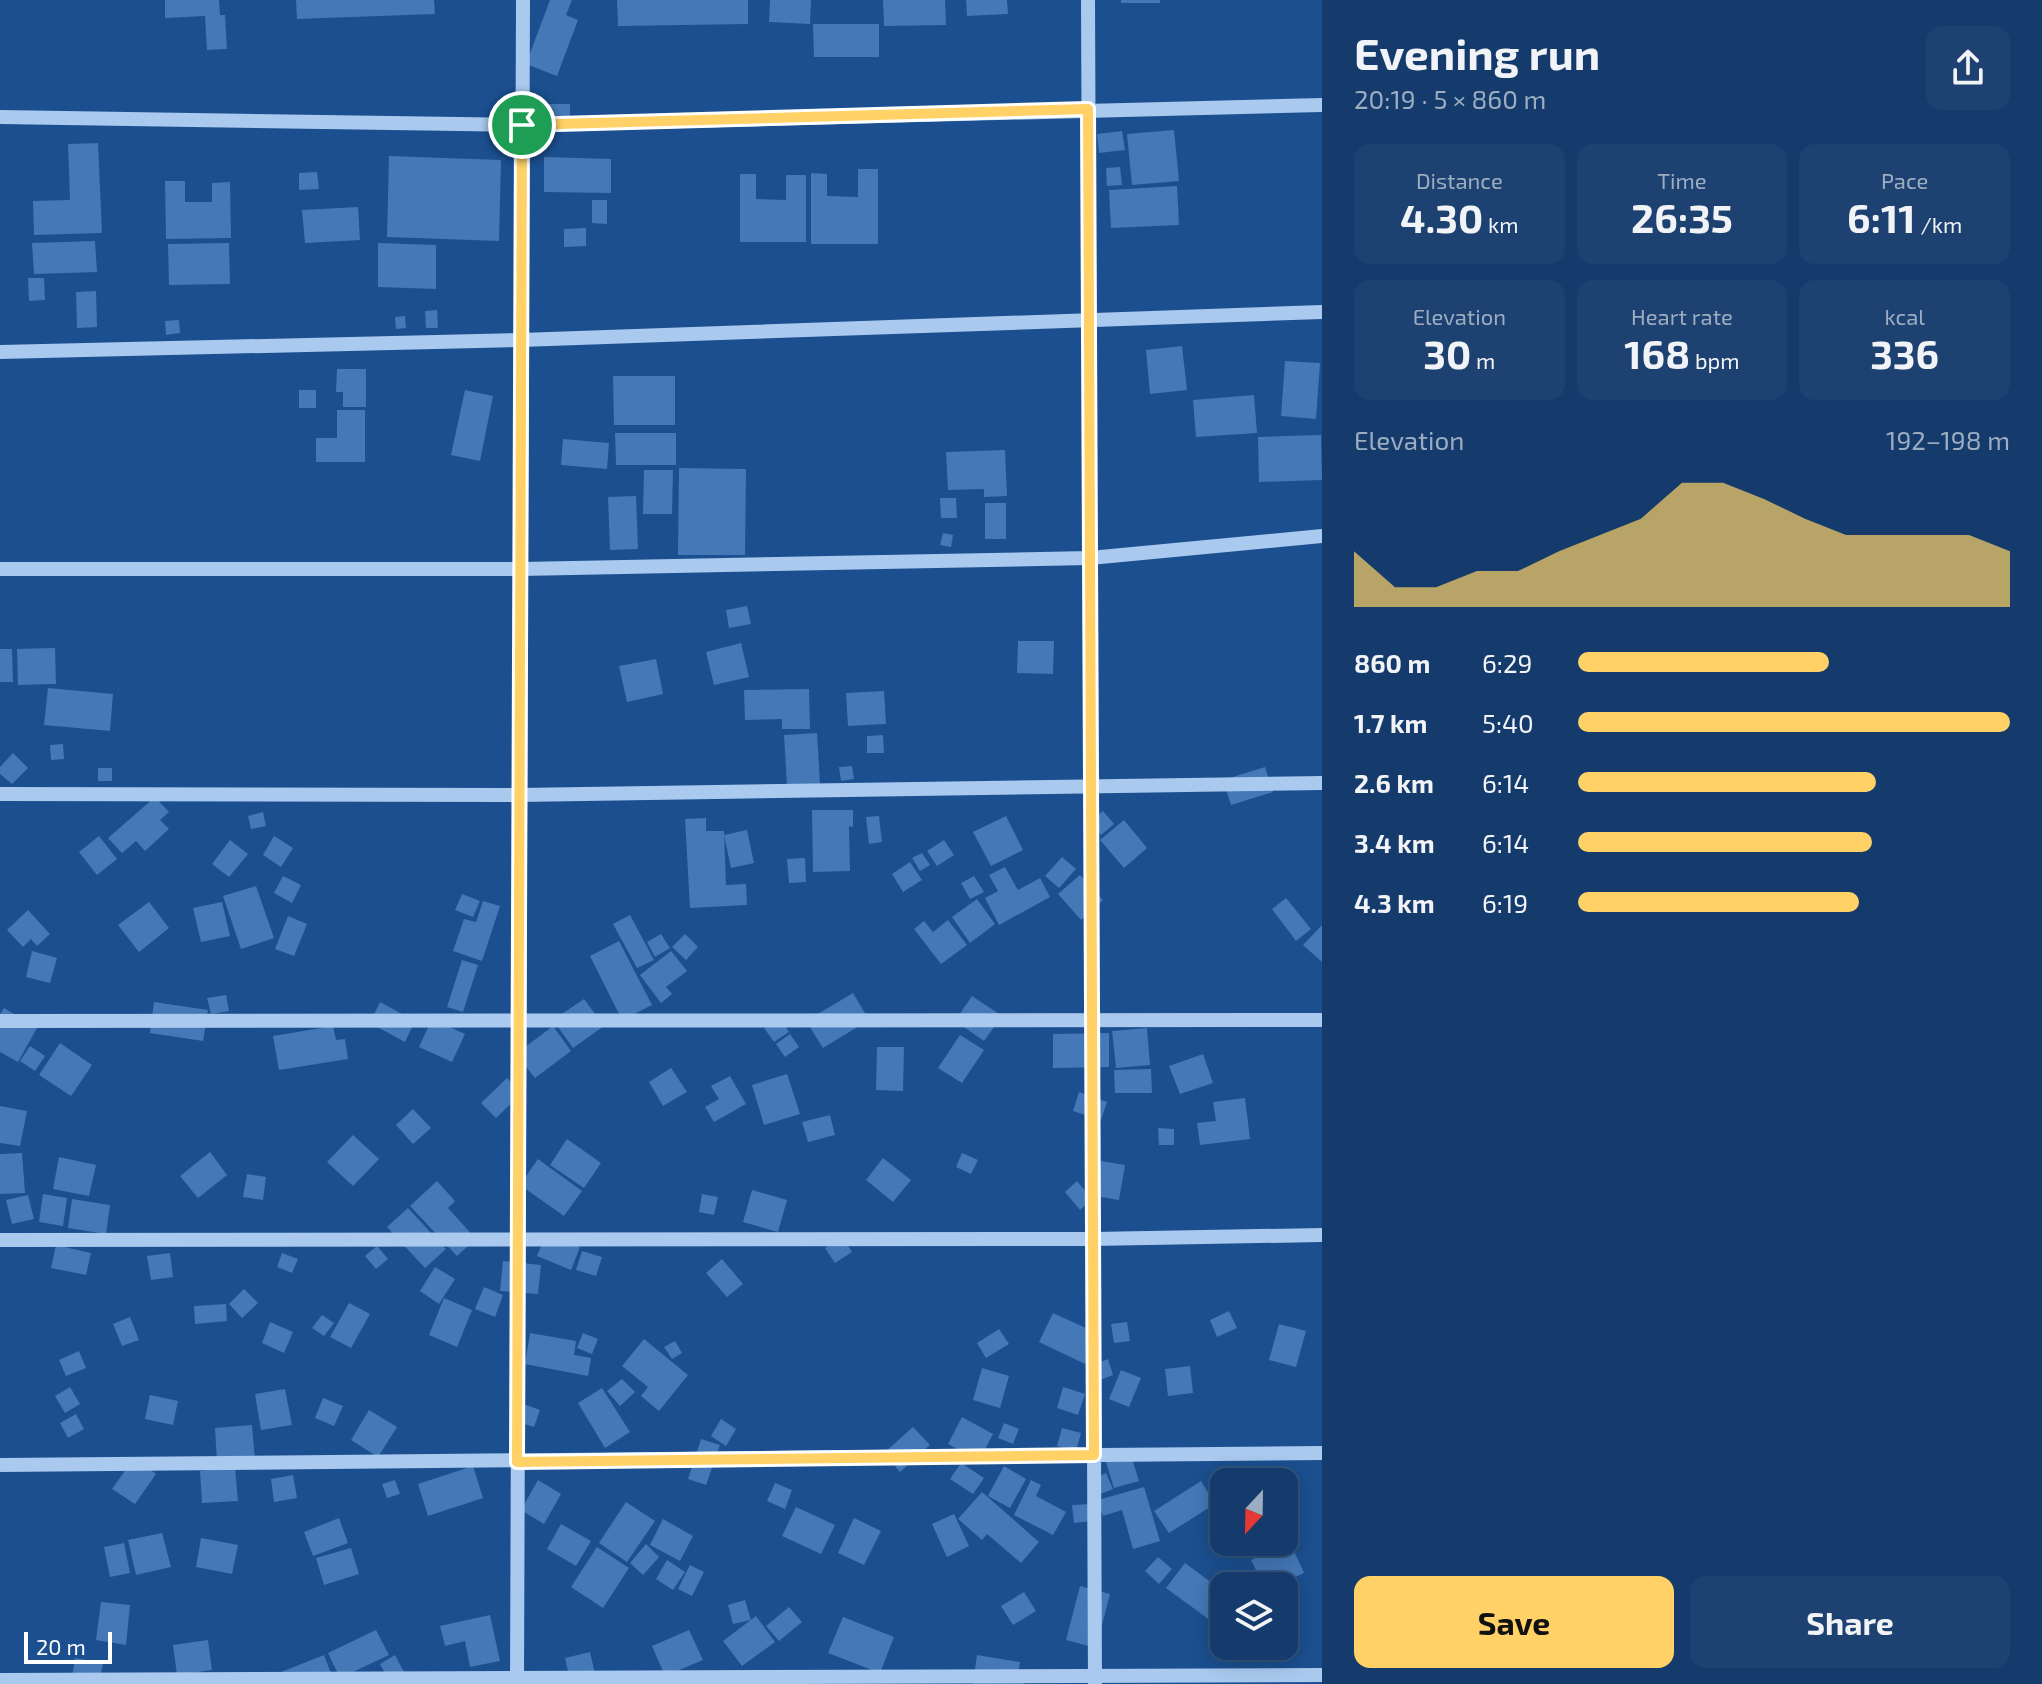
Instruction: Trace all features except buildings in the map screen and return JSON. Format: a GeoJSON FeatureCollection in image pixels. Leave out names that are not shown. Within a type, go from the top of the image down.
{"type":"FeatureCollection","features":[{"type":"Feature","properties":{"kind":"street"},"geometry":{"type":"LineString","coordinates":[[517,1681],[523,0]]}},
{"type":"Feature","properties":{"kind":"street"},"geometry":{"type":"LineString","coordinates":[[1088,0],[1095,1680]]}},
{"type":"Feature","properties":{"kind":"street"},"geometry":{"type":"LineString","coordinates":[[0,117],[522,125],[1322,105]]}},
{"type":"Feature","properties":{"kind":"street"},"geometry":{"type":"LineString","coordinates":[[0,352],[521,340],[1322,312]]}},
{"type":"Feature","properties":{"kind":"street"},"geometry":{"type":"LineString","coordinates":[[0,569],[521,569],[1090,558],[1322,536]]}},
{"type":"Feature","properties":{"kind":"street"},"geometry":{"type":"LineString","coordinates":[[0,794],[519,795],[1322,783]]}},
{"type":"Feature","properties":{"kind":"street"},"geometry":{"type":"LineString","coordinates":[[0,1021],[1322,1020]]}},
{"type":"Feature","properties":{"kind":"street"},"geometry":{"type":"LineString","coordinates":[[0,1240],[1093,1239],[1322,1235]]}},
{"type":"Feature","properties":{"kind":"street"},"geometry":{"type":"LineString","coordinates":[[0,1465],[1322,1453]]}},
{"type":"Feature","properties":{"kind":"street"},"geometry":{"type":"LineString","coordinates":[[0,1680],[1095,1680],[1322,1675]]}},
{"type":"Feature","properties":{"kind":"route"},"geometry":{"type":"LineString","coordinates":[[1088,109],[1094,1455],[517,1462],[522,125],[1088,109]]}}]}
